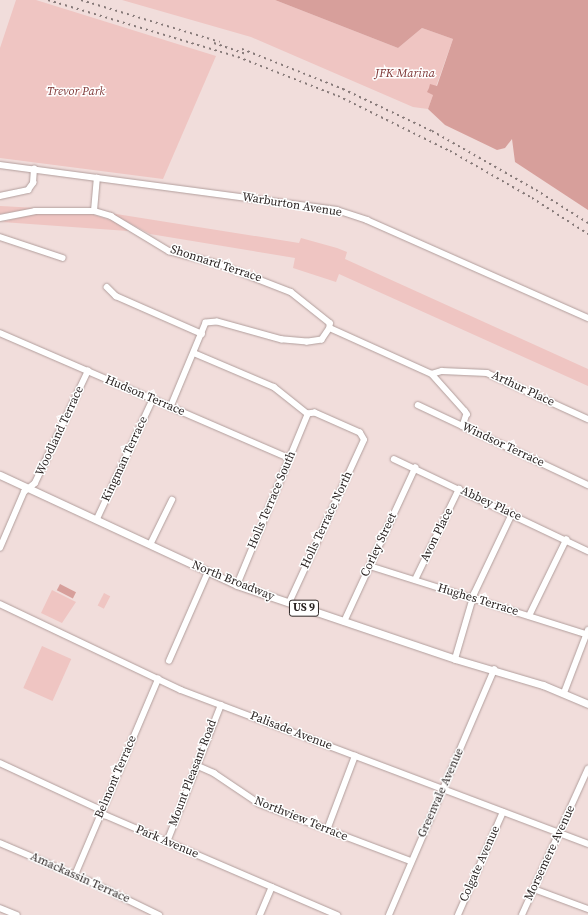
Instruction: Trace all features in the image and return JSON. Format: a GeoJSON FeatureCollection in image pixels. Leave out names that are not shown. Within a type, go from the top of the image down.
{"type":"FeatureCollection","features":[{"type":"Feature","properties":{"kind":"main road","name":"North Broadway"},"geometry":{"type":"LineString","coordinates":[[0,475],[237,585],[454,659],[494,670],[564,693],[588,704]]}},
{"type":"Feature","properties":{"kind":"street","name":"Warburton Avenue"},"geometry":{"type":"LineString","coordinates":[[0,165],[324,208],[347,213],[588,318]]}},
{"type":"Feature","properties":{"kind":"street"},"geometry":{"type":"LineString","coordinates":[[0,196],[28,190],[33,183],[34,169]]}},
{"type":"Feature","properties":{"kind":"street"},"geometry":{"type":"LineString","coordinates":[[94,211],[97,178]]}},
{"type":"Feature","properties":{"kind":"street","name":"Shonnard Terrace"},"geometry":{"type":"LineString","coordinates":[[0,218],[35,211],[94,211],[118,219],[169,251],[219,264],[292,292],[322,315],[330,328]]}},
{"type":"Feature","properties":{"kind":"street"},"geometry":{"type":"LineString","coordinates":[[0,237],[63,258]]}},
{"type":"Feature","properties":{"kind":"street"},"geometry":{"type":"LineString","coordinates":[[107,287],[116,296],[202,334]]}},
{"type":"Feature","properties":{"kind":"street"},"geometry":{"type":"LineString","coordinates":[[171,407],[206,323],[216,322],[282,340],[317,341],[326,336],[330,328],[432,374],[467,414],[463,426]]}},
{"type":"Feature","properties":{"kind":"street","name":"Hudson Terrace"},"geometry":{"type":"LineString","coordinates":[[0,334],[289,458]]}},
{"type":"Feature","properties":{"kind":"street"},"geometry":{"type":"LineString","coordinates":[[194,353],[274,387],[308,414]]}},
{"type":"Feature","properties":{"kind":"street","name":"Woodland Terrace"},"geometry":{"type":"LineString","coordinates":[[0,548],[24,492],[35,483],[88,371]]}},
{"type":"Feature","properties":{"kind":"street","name":"Arthur Place"},"geometry":{"type":"LineString","coordinates":[[432,374],[442,371],[487,372],[588,419]]}},
{"type":"Feature","properties":{"kind":"street","name":"Kingman Terrace"},"geometry":{"type":"LineString","coordinates":[[97,519],[153,399]]}},
{"type":"Feature","properties":{"kind":"street","name":"Windsor Terrace"},"geometry":{"type":"LineString","coordinates":[[418,405],[588,485]]}},
{"type":"Feature","properties":{"kind":"street","name":"Holls Terrace North"},"geometry":{"type":"LineString","coordinates":[[289,603],[362,446],[363,436],[315,413],[308,414]]}},
{"type":"Feature","properties":{"kind":"street","name":"Holls Terrace South"},"geometry":{"type":"LineString","coordinates":[[237,585],[308,414]]}},
{"type":"Feature","properties":{"kind":"street","name":"Abbey Place"},"geometry":{"type":"LineString","coordinates":[[394,459],[588,551]]}},
{"type":"Feature","properties":{"kind":"street","name":"Corley Street"},"geometry":{"type":"LineString","coordinates":[[344,622],[415,468]]}},
{"type":"Feature","properties":{"kind":"street","name":"Avon Place"},"geometry":{"type":"LineString","coordinates":[[415,580],[459,489]]}},
{"type":"Feature","properties":{"kind":"street"},"geometry":{"type":"LineString","coordinates":[[150,545],[172,500]]}},
{"type":"Feature","properties":{"kind":"street"},"geometry":{"type":"LineString","coordinates":[[454,659],[473,599],[512,514]]}},
{"type":"Feature","properties":{"kind":"street"},"geometry":{"type":"LineString","coordinates":[[529,616],[566,540]]}},
{"type":"Feature","properties":{"kind":"street","name":"Hughes Terrace"},"geometry":{"type":"LineString","coordinates":[[370,566],[473,599],[587,632]]}},
{"type":"Feature","properties":{"kind":"street"},"geometry":{"type":"LineString","coordinates":[[169,661],[208,572]]}},
{"type":"Feature","properties":{"kind":"street","name":"Palisade Avenue"},"geometry":{"type":"LineString","coordinates":[[0,604],[158,679],[221,705],[588,844]]}},
{"type":"Feature","properties":{"kind":"street"},"geometry":{"type":"LineString","coordinates":[[564,693],[587,632]]}},
{"type":"Feature","properties":{"kind":"street","name":"Greenvale Avenue"},"geometry":{"type":"LineString","coordinates":[[389,915],[441,789],[494,670]]}},
{"type":"Feature","properties":{"kind":"street","name":"Belmont Terrace"},"geometry":{"type":"LineString","coordinates":[[75,875],[158,679]]}},
{"type":"Feature","properties":{"kind":"street","name":"Mount Pleasant Road"},"geometry":{"type":"LineString","coordinates":[[167,842],[221,705]]}},
{"type":"Feature","properties":{"kind":"street"},"geometry":{"type":"LineString","coordinates":[[327,830],[355,756]]}},
{"type":"Feature","properties":{"kind":"street","name":"Park Avenue"},"geometry":{"type":"LineString","coordinates":[[0,763],[167,842],[272,887],[325,913],[337,915]]}},
{"type":"Feature","properties":{"kind":"street","name":"Northview Terrace"},"geometry":{"type":"LineString","coordinates":[[196,766],[214,773],[260,804],[411,861]]}},
{"type":"Feature","properties":{"kind":"street","name":"Morsemere Avenue"},"geometry":{"type":"LineString","coordinates":[[522,915],[588,769]]}},
{"type":"Feature","properties":{"kind":"street","name":"Colgate Avenue"},"geometry":{"type":"LineString","coordinates":[[458,915],[503,812]]}},
{"type":"Feature","properties":{"kind":"street","name":"Amackassin Terrace"},"geometry":{"type":"LineString","coordinates":[[0,843],[75,875],[159,915]]}},
{"type":"Feature","properties":{"kind":"street"},"geometry":{"type":"LineString","coordinates":[[260,915],[272,887]]}},
{"type":"Feature","properties":{"kind":"street"},"geometry":{"type":"LineString","coordinates":[[534,888],[588,909]]}},
{"type":"Feature","properties":{"kind":"street"},"geometry":{"type":"LineString","coordinates":[[0,908],[17,915]]}},
{"type":"Feature","properties":{"kind":"green space","name":"Trevor Park"},"geometry":{"type":"Polygon","coordinates":[[[16,0],[36,0],[216,56],[163,179],[0,158],[0,48],[16,0]]]}},
{"type":"Feature","properties":{"kind":"green space","name":"JFK Marina"},"geometry":{"type":"Polygon","coordinates":[[[122,0],[275,0],[398,48],[422,28],[453,39],[428,109],[413,107],[251,37],[122,0]]]}},
{"type":"Feature","properties":{"kind":"green space"},"geometry":{"type":"Polygon","coordinates":[[[0,206],[37,208],[0,214],[0,206]]]}},
{"type":"Feature","properties":{"kind":"green space"},"geometry":{"type":"Polygon","coordinates":[[[110,213],[299,243],[301,238],[337,248],[347,252],[345,259],[588,369],[588,386],[339,274],[336,282],[293,268],[295,258],[150,234],[110,213]]]}},
{"type":"Feature","properties":{"kind":"green space"},"geometry":{"type":"Polygon","coordinates":[[[34,214],[91,214],[117,222],[128,231],[2,222],[34,214]]]}},
{"type":"Feature","properties":{"kind":"green space"},"geometry":{"type":"Polygon","coordinates":[[[52,590],[76,602],[62,623],[41,613],[52,590]]]}},
{"type":"Feature","properties":{"kind":"green space"},"geometry":{"type":"Polygon","coordinates":[[[104,593],[110,596],[104,609],[98,605],[104,593]]]}},
{"type":"Feature","properties":{"kind":"green space"},"geometry":{"type":"Polygon","coordinates":[[[42,646],[71,659],[53,701],[23,688],[42,646]]]}},
{"type":"Feature","properties":{"kind":"shaded area"},"geometry":{"type":"Polygon","coordinates":[[[275,0],[588,0],[588,210],[515,162],[512,139],[505,148],[497,150],[445,125],[428,109],[433,95],[427,92],[430,84],[437,86],[453,39],[422,28],[398,48],[275,0]]]}},
{"type":"Feature","properties":{"kind":"shaded area"},"geometry":{"type":"Polygon","coordinates":[[[60,584],[76,592],[73,598],[57,590],[60,584]]]}},
{"type":"Feature","properties":{"kind":"railway"},"geometry":{"type":"LineString","coordinates":[[48,0],[238,57],[338,96],[450,151],[532,198],[588,234]]}},
{"type":"Feature","properties":{"kind":"railway"},"geometry":{"type":"LineString","coordinates":[[81,0],[220,42]]}},
{"type":"Feature","properties":{"kind":"railway"},"geometry":{"type":"LineString","coordinates":[[214,43],[246,54]]}},
{"type":"Feature","properties":{"kind":"railway"},"geometry":{"type":"LineString","coordinates":[[242,49],[343,89],[432,131],[536,190],[588,223]]}}]}
